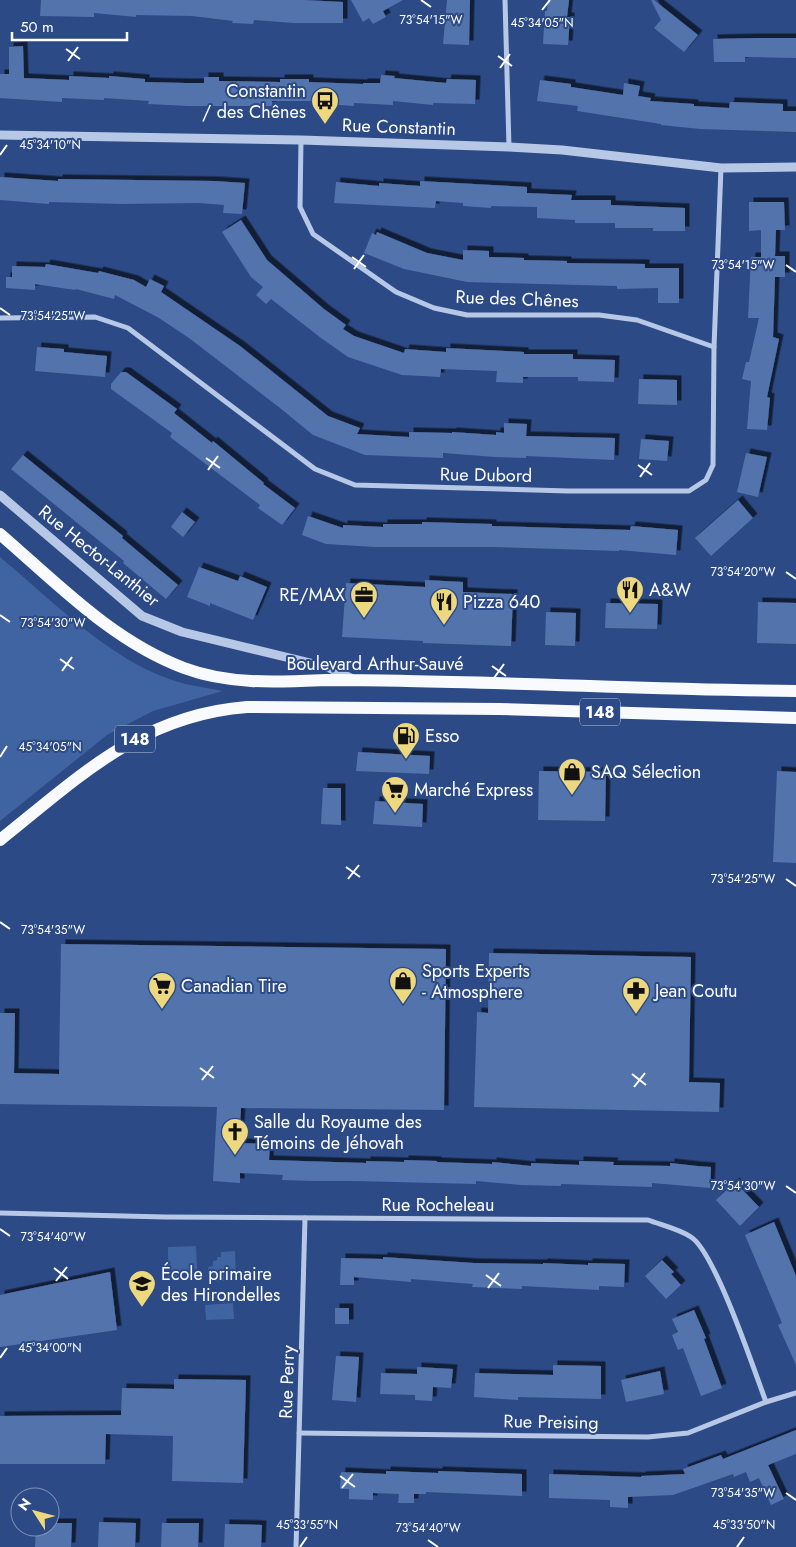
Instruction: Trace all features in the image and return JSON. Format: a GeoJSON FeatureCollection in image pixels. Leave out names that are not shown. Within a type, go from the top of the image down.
{"type":"FeatureCollection","features":[{"type":"Feature","properties":{"kind":"main road","name":"Boulevard Arthur-Sauvé"},"geometry":{"type":"LineString","coordinates":[[0,534],[46,575],[114,630],[148,651],[185,668],[216,677],[245,680],[356,680],[796,692]]}},
{"type":"Feature","properties":{"kind":"main road","name":"148"},"geometry":{"type":"LineString","coordinates":[[0,840],[119,748],[157,729],[222,709],[247,707],[465,709],[796,718]]}},
{"type":"Feature","properties":{"kind":"street"},"geometry":{"type":"LineString","coordinates":[[505,0],[509,147]]}},
{"type":"Feature","properties":{"kind":"street","name":"Rue Constantin"},"geometry":{"type":"LineString","coordinates":[[0,135],[301,140],[509,147],[562,150],[720,168],[796,167]]}},
{"type":"Feature","properties":{"kind":"street","name":"Rue des Chênes"},"geometry":{"type":"LineString","coordinates":[[301,140],[300,207],[313,234],[396,292],[434,308],[467,315],[599,315],[637,320],[714,347]]}},
{"type":"Feature","properties":{"kind":"street","name":"Rue Dubord"},"geometry":{"type":"LineString","coordinates":[[0,318],[95,317],[128,328],[315,469],[355,486],[559,491],[689,491],[706,480],[714,465],[714,347],[720,168]]}},
{"type":"Feature","properties":{"kind":"street","name":"Rue Hector-Lanthier"},"geometry":{"type":"LineString","coordinates":[[0,495],[142,616],[182,632],[327,666],[356,680]]}},
{"type":"Feature","properties":{"kind":"street","name":"Rue Rocheleau"},"geometry":{"type":"LineString","coordinates":[[0,1213],[165,1217],[648,1220],[692,1237],[701,1248],[716,1274],[766,1402]]}},
{"type":"Feature","properties":{"kind":"street","name":"Rue Perry"},"geometry":{"type":"LineString","coordinates":[[296,1547],[305,1218]]}},
{"type":"Feature","properties":{"kind":"street","name":"Rue Preising"},"geometry":{"type":"LineString","coordinates":[[299,1433],[648,1437],[688,1433],[766,1402],[796,1393]]}},
{"type":"Feature","properties":{"kind":"shaded area"},"geometry":{"type":"Polygon","coordinates":[[[0,557],[96,638],[137,665],[174,681],[223,691],[153,711],[107,735],[0,821],[0,557]]]}},
{"type":"Feature","properties":{"kind":"shaded area"},"geometry":{"type":"Polygon","coordinates":[[[196,1246],[197,1269],[186,1270],[179,1278],[168,1280],[168,1247],[196,1246]]]}},
{"type":"Feature","properties":{"kind":"shaded area"},"geometry":{"type":"Polygon","coordinates":[[[235,1251],[236,1280],[210,1282],[208,1267],[213,1266],[213,1261],[217,1260],[217,1257],[221,1257],[221,1252],[235,1251]]]}},
{"type":"Feature","properties":{"kind":"shaded area"},"geometry":{"type":"Polygon","coordinates":[[[233,1303],[234,1319],[206,1320],[205,1305],[233,1303]]]}},
{"type":"Feature","properties":{"kind":"building"},"geometry":{"type":"Polygon","coordinates":[[[41,0],[304,0],[343,2],[343,23],[294,23],[254,20],[253,24],[232,23],[233,21],[192,16],[136,15],[136,17],[94,13],[94,17],[40,16],[41,0]]]}},
{"type":"Feature","properties":{"kind":"building"},"geometry":{"type":"Polygon","coordinates":[[[351,0],[403,0],[383,11],[386,17],[373,24],[369,18],[363,22],[351,0]]]}},
{"type":"Feature","properties":{"kind":"building"},"geometry":{"type":"Polygon","coordinates":[[[447,0],[470,0],[469,45],[443,44],[447,0]]]}},
{"type":"Feature","properties":{"kind":"building"},"geometry":{"type":"Polygon","coordinates":[[[548,0],[569,0],[567,17],[570,17],[568,45],[543,44],[545,11],[547,11],[548,0]]]}},
{"type":"Feature","properties":{"kind":"building"},"geometry":{"type":"Polygon","coordinates":[[[651,0],[654,0],[698,35],[684,52],[654,28],[661,20],[651,0]]]}},
{"type":"Feature","properties":{"kind":"building"},"geometry":{"type":"Polygon","coordinates":[[[796,38],[796,58],[745,57],[745,62],[714,62],[713,39],[796,38]]]}},
{"type":"Feature","properties":{"kind":"building"},"geometry":{"type":"Polygon","coordinates":[[[23,46],[24,78],[69,80],[69,76],[109,78],[109,76],[145,79],[145,82],[204,83],[204,77],[219,77],[219,81],[280,82],[280,79],[309,79],[309,82],[363,84],[380,83],[381,75],[446,83],[447,79],[476,80],[475,104],[433,103],[433,105],[393,101],[393,105],[354,103],[354,106],[323,104],[323,101],[272,101],[272,106],[188,106],[148,104],[149,101],[104,98],[104,100],[62,98],[62,102],[0,98],[0,74],[9,74],[9,47],[23,46]]]}},
{"type":"Feature","properties":{"kind":"building"},"geometry":{"type":"Polygon","coordinates":[[[540,80],[571,84],[571,87],[623,95],[624,83],[640,86],[638,96],[651,98],[650,101],[694,104],[694,106],[729,108],[730,102],[783,104],[783,111],[796,111],[796,132],[700,129],[661,125],[577,111],[578,106],[537,101],[540,80]]]}},
{"type":"Feature","properties":{"kind":"building"},"geometry":{"type":"Polygon","coordinates":[[[0,177],[58,181],[58,179],[245,183],[242,214],[223,213],[224,205],[199,203],[121,204],[49,202],[49,204],[0,200],[0,177]]]}},
{"type":"Feature","properties":{"kind":"building"},"geometry":{"type":"Polygon","coordinates":[[[420,181],[527,187],[527,193],[572,195],[571,200],[611,200],[611,205],[685,208],[685,231],[653,231],[653,228],[615,228],[615,223],[575,223],[575,220],[537,218],[537,207],[491,206],[491,208],[463,206],[463,203],[436,201],[435,208],[334,203],[336,182],[379,186],[379,183],[420,186],[420,181]]]}},
{"type":"Feature","properties":{"kind":"building"},"geometry":{"type":"Polygon","coordinates":[[[749,202],[784,202],[785,230],[776,230],[775,256],[785,256],[785,277],[775,277],[773,337],[779,339],[767,397],[770,398],[767,430],[747,429],[751,381],[742,379],[746,362],[749,362],[759,318],[748,318],[751,257],[761,257],[761,230],[749,231],[749,202]]]}},
{"type":"Feature","properties":{"kind":"building"},"geometry":{"type":"Polygon","coordinates":[[[241,220],[267,260],[324,309],[346,325],[343,329],[354,336],[404,353],[405,349],[446,352],[446,348],[524,352],[524,354],[573,354],[573,359],[615,360],[614,382],[578,381],[578,377],[523,377],[523,383],[496,382],[497,371],[441,369],[440,377],[402,375],[348,357],[271,299],[266,304],[256,295],[263,287],[251,277],[222,232],[241,220]]]}},
{"type":"Feature","properties":{"kind":"building"},"geometry":{"type":"Polygon","coordinates":[[[377,232],[427,253],[463,260],[463,250],[489,251],[489,257],[524,258],[524,260],[567,261],[567,263],[645,264],[645,268],[679,268],[679,303],[658,303],[658,288],[617,289],[617,286],[467,282],[404,269],[364,253],[372,233],[376,235],[377,232]]]}},
{"type":"Feature","properties":{"kind":"building"},"geometry":{"type":"Polygon","coordinates":[[[46,264],[98,273],[99,271],[134,280],[146,287],[150,279],[164,286],[161,292],[240,346],[328,416],[360,428],[357,434],[409,437],[409,432],[452,432],[496,435],[496,432],[504,433],[504,423],[527,424],[526,436],[615,438],[614,460],[526,456],[526,458],[495,457],[443,453],[443,458],[365,455],[313,435],[189,338],[159,318],[115,295],[114,299],[76,289],[35,284],[35,290],[6,288],[6,277],[12,277],[12,266],[45,267],[46,264]]]}},
{"type":"Feature","properties":{"kind":"building"},"geometry":{"type":"Polygon","coordinates":[[[37,347],[64,349],[64,352],[107,356],[105,377],[35,371],[37,347]]]}},
{"type":"Feature","properties":{"kind":"building"},"geometry":{"type":"Polygon","coordinates":[[[121,372],[126,372],[177,409],[174,413],[212,443],[213,441],[263,484],[295,508],[282,525],[258,508],[260,505],[170,437],[172,433],[111,389],[111,384],[121,372]]]}},
{"type":"Feature","properties":{"kind":"building"},"geometry":{"type":"Polygon","coordinates":[[[639,379],[677,380],[677,405],[638,404],[639,379]]]}},
{"type":"Feature","properties":{"kind":"building"},"geometry":{"type":"Polygon","coordinates":[[[641,439],[669,441],[667,461],[639,459],[641,439]]]}},
{"type":"Feature","properties":{"kind":"building"},"geometry":{"type":"Polygon","coordinates":[[[746,453],[767,457],[758,497],[737,492],[746,453]]]}},
{"type":"Feature","properties":{"kind":"building"},"geometry":{"type":"Polygon","coordinates":[[[23,455],[123,536],[122,538],[178,585],[166,599],[123,563],[124,561],[11,469],[23,455]]]}},
{"type":"Feature","properties":{"kind":"building"},"geometry":{"type":"Polygon","coordinates":[[[738,500],[753,518],[711,556],[695,538],[738,500]]]}},
{"type":"Feature","properties":{"kind":"building"},"geometry":{"type":"Polygon","coordinates":[[[182,512],[195,522],[183,537],[171,527],[182,512]]]}},
{"type":"Feature","properties":{"kind":"building"},"geometry":{"type":"Polygon","coordinates":[[[308,516],[343,528],[343,525],[383,527],[383,524],[422,524],[422,522],[630,530],[631,526],[678,530],[676,555],[619,550],[375,547],[326,544],[302,535],[308,516]]]}},
{"type":"Feature","properties":{"kind":"building"},"geometry":{"type":"Polygon","coordinates":[[[199,567],[238,581],[240,576],[267,587],[253,620],[210,603],[210,606],[187,597],[199,567]]]}},
{"type":"Feature","properties":{"kind":"building"},"geometry":{"type":"Polygon","coordinates":[[[425,580],[463,582],[463,592],[513,594],[511,646],[423,643],[423,641],[342,637],[346,583],[425,587],[425,580]]]}},
{"type":"Feature","properties":{"kind":"building"},"geometry":{"type":"Polygon","coordinates":[[[758,602],[796,603],[796,644],[757,643],[758,602]]]}},
{"type":"Feature","properties":{"kind":"building"},"geometry":{"type":"Polygon","coordinates":[[[606,603],[658,604],[657,629],[605,628],[606,603]]]}},
{"type":"Feature","properties":{"kind":"building"},"geometry":{"type":"Polygon","coordinates":[[[546,612],[576,613],[575,646],[545,645],[546,612]]]}},
{"type":"Feature","properties":{"kind":"building"},"geometry":{"type":"Polygon","coordinates":[[[358,752],[430,756],[429,774],[356,771],[358,752]]]}},
{"type":"Feature","properties":{"kind":"building","name":"SAQ Sélection"},"geometry":{"type":"Polygon","coordinates":[[[539,771],[606,772],[605,821],[538,820],[539,771]]]}},
{"type":"Feature","properties":{"kind":"building"},"geometry":{"type":"Polygon","coordinates":[[[777,771],[796,772],[796,863],[773,862],[777,771]]]}},
{"type":"Feature","properties":{"kind":"building"},"geometry":{"type":"Polygon","coordinates":[[[323,788],[341,788],[341,825],[321,824],[323,788]]]}},
{"type":"Feature","properties":{"kind":"building"},"geometry":{"type":"Polygon","coordinates":[[[375,801],[423,804],[422,827],[373,824],[375,801]]]}},
{"type":"Feature","properties":{"kind":"building"},"geometry":{"type":"Polygon","coordinates":[[[61,944],[446,949],[444,1110],[241,1108],[239,1143],[270,1144],[269,1160],[366,1163],[366,1161],[404,1162],[404,1160],[492,1164],[492,1162],[531,1166],[531,1163],[579,1165],[579,1161],[614,1162],[613,1165],[670,1166],[670,1163],[711,1167],[710,1188],[652,1183],[652,1187],[561,1184],[561,1186],[521,1185],[476,1181],[476,1184],[312,1181],[282,1180],[283,1175],[240,1173],[240,1183],[213,1181],[217,1107],[0,1104],[0,1013],[15,1013],[14,1073],[59,1074],[61,944]]]}},
{"type":"Feature","properties":{"kind":"building"},"geometry":{"type":"Polygon","coordinates":[[[489,953],[691,957],[689,1082],[720,1083],[719,1112],[474,1107],[477,1012],[488,1013],[489,953]]]}},
{"type":"Feature","properties":{"kind":"building"},"geometry":{"type":"Polygon","coordinates":[[[735,1182],[759,1207],[740,1226],[716,1200],[735,1182]]]}},
{"type":"Feature","properties":{"kind":"building"},"geometry":{"type":"Polygon","coordinates":[[[774,1222],[796,1276],[796,1365],[778,1325],[782,1323],[745,1235],[774,1222]]]}},
{"type":"Feature","properties":{"kind":"building"},"geometry":{"type":"Polygon","coordinates":[[[383,1257],[474,1263],[625,1264],[624,1287],[599,1286],[599,1290],[522,1286],[522,1289],[472,1287],[473,1284],[411,1279],[411,1282],[354,1277],[354,1285],[340,1285],[341,1258],[383,1259],[383,1257]]]}},
{"type":"Feature","properties":{"kind":"building"},"geometry":{"type":"Polygon","coordinates":[[[662,1260],[674,1272],[671,1274],[681,1285],[666,1299],[645,1276],[662,1260]]]}},
{"type":"Feature","properties":{"kind":"building"},"geometry":{"type":"Polygon","coordinates":[[[110,1272],[117,1330],[0,1347],[0,1295],[110,1272]]]}},
{"type":"Feature","properties":{"kind":"building"},"geometry":{"type":"Polygon","coordinates":[[[335,1308],[349,1308],[349,1324],[335,1324],[335,1308]]]}},
{"type":"Feature","properties":{"kind":"building"},"geometry":{"type":"Polygon","coordinates":[[[694,1310],[706,1338],[704,1339],[722,1388],[701,1396],[683,1348],[678,1350],[672,1335],[678,1332],[672,1319],[694,1310]]]}},
{"type":"Feature","properties":{"kind":"building"},"geometry":{"type":"Polygon","coordinates":[[[336,1356],[359,1357],[356,1402],[332,1400],[336,1356]]]}},
{"type":"Feature","properties":{"kind":"building"},"geometry":{"type":"Polygon","coordinates":[[[553,1365],[601,1366],[601,1399],[518,1397],[518,1400],[474,1397],[475,1373],[553,1375],[553,1365]]]}},
{"type":"Feature","properties":{"kind":"building"},"geometry":{"type":"Polygon","coordinates":[[[417,1367],[453,1369],[451,1388],[433,1387],[432,1401],[415,1400],[415,1395],[380,1394],[381,1373],[417,1374],[417,1367]]]}},
{"type":"Feature","properties":{"kind":"building"},"geometry":{"type":"Polygon","coordinates":[[[660,1371],[664,1394],[626,1402],[621,1380],[660,1371]]]}},
{"type":"Feature","properties":{"kind":"building"},"geometry":{"type":"Polygon","coordinates":[[[174,1379],[246,1380],[243,1483],[172,1481],[173,1436],[106,1434],[105,1464],[0,1464],[0,1416],[121,1415],[122,1388],[174,1389],[174,1379]]]}},
{"type":"Feature","properties":{"kind":"building"},"geometry":{"type":"Polygon","coordinates":[[[796,1430],[796,1454],[768,1465],[784,1499],[771,1505],[759,1478],[750,1482],[746,1472],[734,1477],[733,1474],[673,1495],[628,1497],[628,1508],[610,1507],[610,1500],[549,1498],[549,1474],[641,1477],[685,1474],[683,1469],[721,1455],[723,1459],[796,1430]]]}},
{"type":"Feature","properties":{"kind":"building"},"geometry":{"type":"Polygon","coordinates":[[[386,1471],[522,1474],[522,1496],[426,1492],[426,1494],[414,1494],[414,1503],[398,1503],[399,1494],[373,1493],[373,1500],[349,1499],[349,1489],[340,1489],[341,1472],[386,1474],[386,1471]]]}},
{"type":"Feature","properties":{"kind":"building"},"geometry":{"type":"Polygon","coordinates":[[[99,1522],[136,1523],[135,1547],[98,1547],[99,1522]]]}},
{"type":"Feature","properties":{"kind":"building"},"geometry":{"type":"Polygon","coordinates":[[[60,1523],[72,1523],[71,1547],[35,1547],[36,1537],[60,1537],[60,1523]]]}},
{"type":"Feature","properties":{"kind":"building"},"geometry":{"type":"Polygon","coordinates":[[[162,1523],[199,1523],[198,1547],[161,1547],[162,1523]]]}},
{"type":"Feature","properties":{"kind":"building"},"geometry":{"type":"Polygon","coordinates":[[[225,1524],[262,1525],[261,1547],[224,1547],[225,1524]]]}},
{"type":"Feature","properties":{"kind":"place","name":"Constantin / des Chênes"},"geometry":{"type":"Point","coordinates":[325,125]}},
{"type":"Feature","properties":{"kind":"place","name":"A&W"},"geometry":{"type":"Point","coordinates":[630,614]}},
{"type":"Feature","properties":{"kind":"place","name":"RE/MAX"},"geometry":{"type":"Point","coordinates":[364,619]}},
{"type":"Feature","properties":{"kind":"place","name":"Pizza 640"},"geometry":{"type":"Point","coordinates":[444,626]}},
{"type":"Feature","properties":{"kind":"place","name":"Esso"},"geometry":{"type":"Point","coordinates":[406,760]}},
{"type":"Feature","properties":{"kind":"place","name":"SAQ Sélection"},"geometry":{"type":"Point","coordinates":[572,796]}},
{"type":"Feature","properties":{"kind":"place","name":"Marché Express"},"geometry":{"type":"Point","coordinates":[395,814]}},
{"type":"Feature","properties":{"kind":"place","name":"Sports Experts - Atmosphere"},"geometry":{"type":"Point","coordinates":[403,1005]}},
{"type":"Feature","properties":{"kind":"place","name":"Canadian Tire"},"geometry":{"type":"Point","coordinates":[162,1010]}},
{"type":"Feature","properties":{"kind":"place","name":"Jean Coutu"},"geometry":{"type":"Point","coordinates":[636,1015]}},
{"type":"Feature","properties":{"kind":"place","name":"Salle du Royaume des Témoins de Jéhovah"},"geometry":{"type":"Point","coordinates":[235,1156]}},
{"type":"Feature","properties":{"kind":"place","name":"École primaire des Hirondelles"},"geometry":{"type":"Point","coordinates":[142,1308]}}]}
